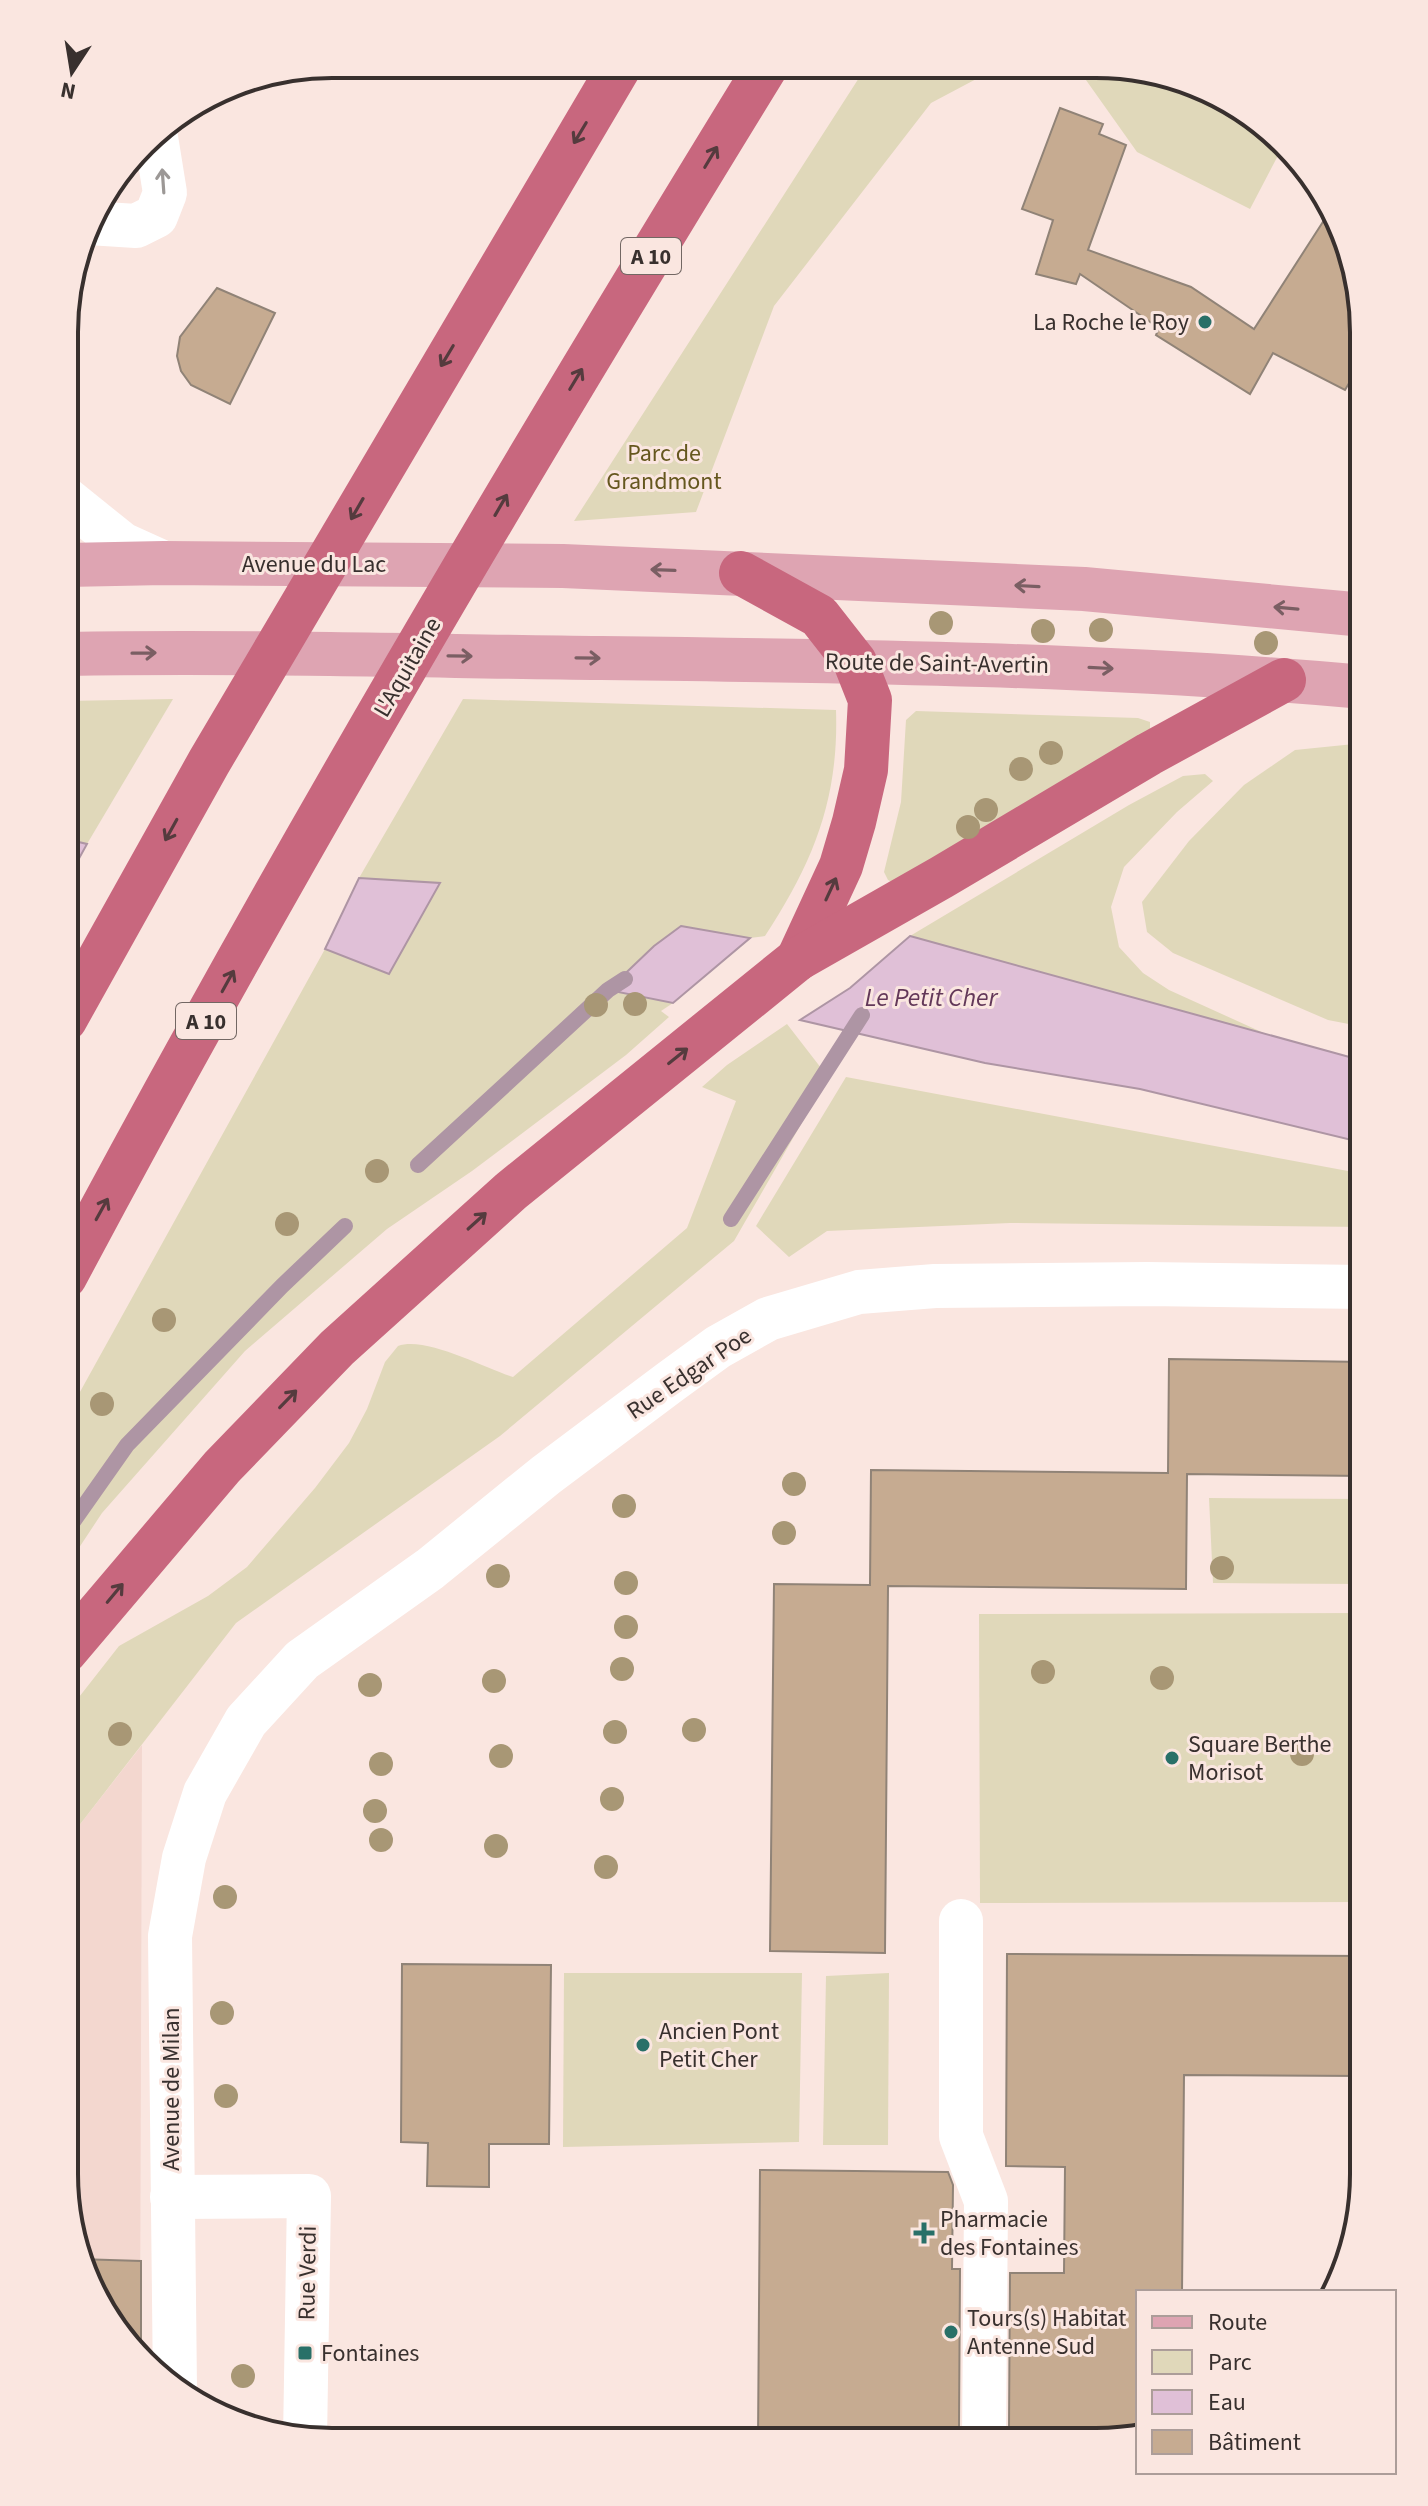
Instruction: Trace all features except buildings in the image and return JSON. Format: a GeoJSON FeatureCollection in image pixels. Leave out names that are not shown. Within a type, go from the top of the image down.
{"type":"FeatureCollection","features":[{"type":"Feature","properties":{"kind":"highway"},"geometry":{"type":"LineString","coordinates":[[78,997],[209,762],[613,78]]}},
{"type":"Feature","properties":{"kind":"highway","name":"L'Aquitaine"},"geometry":{"type":"LineString","coordinates":[[78,1254],[349,766],[536,446],[759,78]]}},
{"type":"Feature","properties":{"kind":"highway"},"geometry":{"type":"LineString","coordinates":[[741,573],[819,616],[855,662],[870,700],[866,770],[841,866],[798,959]]}},
{"type":"Feature","properties":{"kind":"highway"},"geometry":{"type":"LineString","coordinates":[[78,1637],[222,1467],[337,1348],[511,1191],[798,959],[1149,754],[1284,680]]}},
{"type":"Feature","properties":{"kind":"main road","name":"Avenue du Lac"},"geometry":{"type":"LineString","coordinates":[[78,565],[563,566],[741,573]]}},
{"type":"Feature","properties":{"kind":"main road"},"geometry":{"type":"LineString","coordinates":[[741,573],[1084,589],[1350,614]]}},
{"type":"Feature","properties":{"kind":"main road","name":"Route de Saint-Avertin"},"geometry":{"type":"LineString","coordinates":[[78,654],[183,652],[1095,667],[1350,686]]}},
{"type":"Feature","properties":{"kind":"street"},"geometry":{"type":"LineString","coordinates":[[103,224],[136,226],[156,216],[165,193],[158,148]]}},
{"type":"Feature","properties":{"kind":"street"},"geometry":{"type":"LineString","coordinates":[[78,509],[122,544],[164,563]]}},
{"type":"Feature","properties":{"kind":"street","name":"Rue Edgar Poe"},"geometry":{"type":"LineString","coordinates":[[205,1793],[246,1721],[302,1660],[430,1569],[546,1475],[706,1356],[768,1319],[859,1292],[935,1286],[1147,1284],[1349,1287]]}},
{"type":"Feature","properties":{"kind":"street","name":"Avenue de Milan"},"geometry":{"type":"LineString","coordinates":[[175,2372],[170,1936],[184,1858],[205,1793]]}},
{"type":"Feature","properties":{"kind":"street"},"geometry":{"type":"LineString","coordinates":[[961,1921],[961,2136],[986,2201],[984,2428]]}},
{"type":"Feature","properties":{"kind":"street","name":"Rue Verdi"},"geometry":{"type":"LineString","coordinates":[[172,2197],[309,2196],[305,2426]]}},
{"type":"Feature","properties":{"kind":"shaded area"},"geometry":{"type":"Polygon","coordinates":[[[142,1745],[140,2338],[104,2286],[92,2255],[80,2207],[78,1827],[142,1745]]]}},
{"type":"Feature","properties":{"kind":"green space","name":"Parc de Grandmont"},"geometry":{"type":"Polygon","coordinates":[[[859,78],[978,78],[931,103],[774,306],[696,512],[574,521],[859,78]]]}},
{"type":"Feature","properties":{"kind":"green space"},"geometry":{"type":"Polygon","coordinates":[[[1085,78],[1145,83],[1208,104],[1237,121],[1278,156],[1250,209],[1137,152],[1085,78]]]}},
{"type":"Feature","properties":{"kind":"green space"},"geometry":{"type":"Polygon","coordinates":[[[173,699],[87,844],[78,842],[78,701],[173,699]]]}},
{"type":"Feature","properties":{"kind":"green space"},"geometry":{"type":"Polygon","coordinates":[[[463,699],[836,710],[833,773],[820,829],[797,882],[765,936],[750,938],[681,926],[654,946],[609,989],[673,1003],[661,1011],[669,1017],[626,1055],[472,1171],[387,1229],[245,1351],[102,1513],[78,1549],[78,1396],[325,949],[389,974],[440,883],[359,878],[463,699]]]}},
{"type":"Feature","properties":{"kind":"green space"},"geometry":{"type":"Polygon","coordinates":[[[916,711],[1138,718],[1150,722],[1150,729],[894,883],[888,880],[884,872],[901,802],[906,720],[916,711]]]}},
{"type":"Feature","properties":{"kind":"green space"},"geometry":{"type":"Polygon","coordinates":[[[1350,744],[1350,1024],[1328,1020],[1173,953],[1147,932],[1142,902],[1189,841],[1244,785],[1295,750],[1350,744]]]}},
{"type":"Feature","properties":{"kind":"green space"},"geometry":{"type":"Polygon","coordinates":[[[1205,774],[1213,781],[1177,812],[1124,867],[1111,907],[1119,947],[1143,973],[1169,990],[1277,1039],[910,936],[1129,805],[1183,776],[1205,774]]]}},
{"type":"Feature","properties":{"kind":"green space"},"geometry":{"type":"Polygon","coordinates":[[[787,1024],[828,1077],[734,1241],[500,1436],[236,1623],[78,1827],[78,1698],[119,1646],[208,1596],[247,1567],[349,1443],[367,1409],[385,1362],[398,1346],[424,1345],[439,1349],[513,1377],[687,1228],[736,1101],[702,1087],[727,1065],[787,1024]]]}},
{"type":"Feature","properties":{"kind":"green space"},"geometry":{"type":"Polygon","coordinates":[[[846,1077],[1350,1171],[1350,1227],[1010,1223],[827,1231],[789,1257],[756,1226],[846,1077]]]}},
{"type":"Feature","properties":{"kind":"green space"},"geometry":{"type":"Polygon","coordinates":[[[1209,1498],[1349,1499],[1349,1584],[1213,1583],[1209,1498]]]}},
{"type":"Feature","properties":{"kind":"green space","name":"Square Berthe Morisot"},"geometry":{"type":"Polygon","coordinates":[[[1349,1613],[1349,1902],[980,1903],[979,1614],[1349,1613]]]}},
{"type":"Feature","properties":{"kind":"green space"},"geometry":{"type":"Polygon","coordinates":[[[564,1973],[802,1973],[799,2142],[563,2147],[564,1973]]]}},
{"type":"Feature","properties":{"kind":"green space"},"geometry":{"type":"Polygon","coordinates":[[[889,1973],[888,2145],[823,2145],[826,1976],[889,1973]]]}},
{"type":"Feature","properties":{"kind":"water"},"geometry":{"type":"Polygon","coordinates":[[[78,842],[87,844],[78,860],[78,842]]]}},
{"type":"Feature","properties":{"kind":"water"},"geometry":{"type":"Polygon","coordinates":[[[359,878],[440,883],[389,974],[325,949],[359,878]]]}},
{"type":"Feature","properties":{"kind":"water"},"geometry":{"type":"Polygon","coordinates":[[[681,926],[750,938],[673,1003],[608,990],[654,946],[681,926]]]}},
{"type":"Feature","properties":{"kind":"water","name":"Le Petit Cher"},"geometry":{"type":"Polygon","coordinates":[[[910,936],[1350,1057],[1350,1140],[1140,1089],[985,1063],[800,1020],[850,988],[910,936]]]}},
{"type":"Feature","properties":{"kind":"waterway"},"geometry":{"type":"LineString","coordinates":[[418,1165],[608,990],[625,979]]}},
{"type":"Feature","properties":{"kind":"waterway"},"geometry":{"type":"LineString","coordinates":[[731,1219],[862,1015]]}},
{"type":"Feature","properties":{"kind":"waterway"},"geometry":{"type":"LineString","coordinates":[[78,1515],[127,1445],[345,1226]]}},
{"type":"Feature","properties":{"kind":"place","name":"La Roche le Roy"},"geometry":{"type":"Point","coordinates":[1205,322]}},
{"type":"Feature","properties":{"kind":"place","name":"Square Berthe Morisot"},"geometry":{"type":"Point","coordinates":[1172,1758]}},
{"type":"Feature","properties":{"kind":"place","name":"Ancien Pont Petit Cher"},"geometry":{"type":"Point","coordinates":[643,2045]}},
{"type":"Feature","properties":{"kind":"place","name":"Pharmacie des Fontaines"},"geometry":{"type":"Point","coordinates":[924,2233]}},
{"type":"Feature","properties":{"kind":"place","name":"Tours(s) Habitat Antenne Sud"},"geometry":{"type":"Point","coordinates":[951,2332]}},
{"type":"Feature","properties":{"kind":"place","name":"Fontaines"},"geometry":{"type":"Point","coordinates":[305,2353]}}]}
